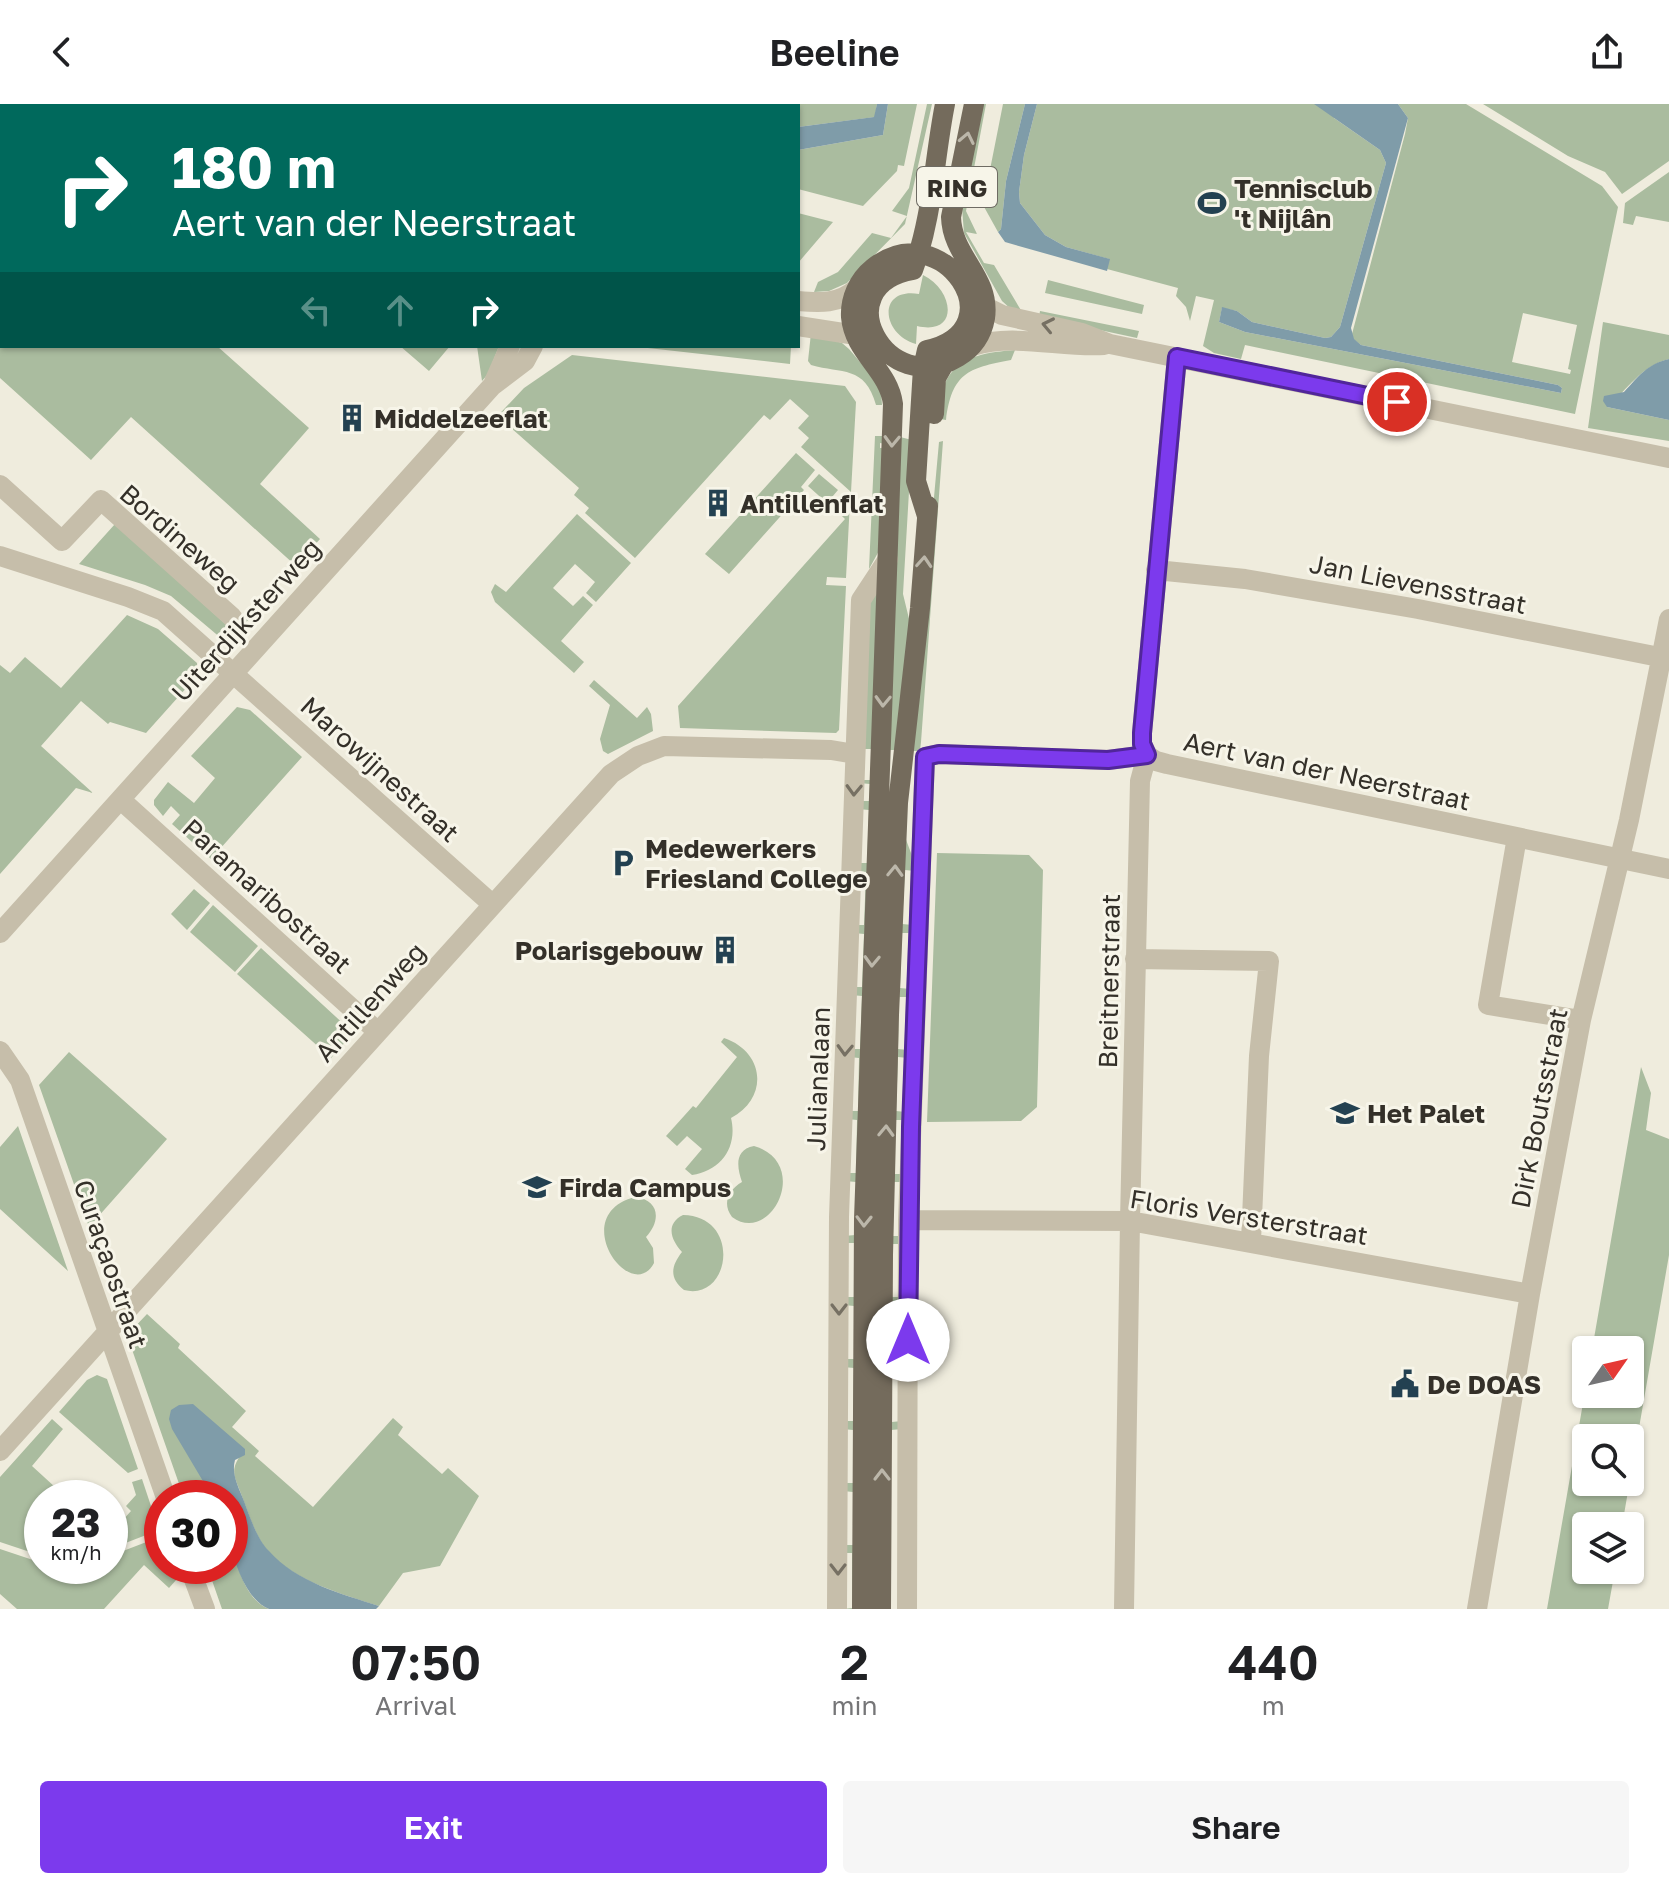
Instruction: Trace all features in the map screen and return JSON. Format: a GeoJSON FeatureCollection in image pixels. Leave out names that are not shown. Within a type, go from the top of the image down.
{"type":"FeatureCollection","features":[{"type":"Feature","properties":{"kind":"main road","name":"RING"},"geometry":{"type":"LineString","coordinates":[[919,254],[934,185],[945,104]]}},
{"type":"Feature","properties":{"kind":"main road","name":"RING"},"geometry":{"type":"LineString","coordinates":[[974,104],[951,217],[955,243],[982,284],[986,307]]}},
{"type":"Feature","properties":{"kind":"main road","name":"RING"},"geometry":{"type":"LineString","coordinates":[[896,257],[910,235],[923,183],[938,143]]}},
{"type":"Feature","properties":{"kind":"main road"},"geometry":{"type":"LineString","coordinates":[[919,254],[913,270],[891,276],[873,293],[869,319],[879,343],[897,360],[923,368],[944,364],[973,346],[982,329],[986,307],[967,291]]}},
{"type":"Feature","properties":{"kind":"main road"},"geometry":{"type":"LineString","coordinates":[[879,343],[856,335],[851,316],[856,289],[870,270],[896,257],[919,254],[943,262],[961,279],[967,291],[970,312],[962,332],[946,345],[927,350],[923,368],[916,481],[927,516]]}},
{"type":"Feature","properties":{"kind":"main road","name":"Julianalaan"},"geometry":{"type":"LineString","coordinates":[[856,335],[864,353],[889,384],[893,404],[864,1219],[862,1609]]}},
{"type":"Feature","properties":{"kind":"main road"},"geometry":{"type":"LineString","coordinates":[[881,1609],[884,1178],[898,803],[920,608],[936,378],[944,364]]}},
{"type":"Feature","properties":{"kind":"street"},"geometry":{"type":"LineString","coordinates":[[800,301],[832,302],[856,289]]}},
{"type":"Feature","properties":{"kind":"street"},"geometry":{"type":"LineString","coordinates":[[986,307],[1002,315],[1082,333],[1110,344],[1669,458]]}},
{"type":"Feature","properties":{"kind":"street"},"geometry":{"type":"LineString","coordinates":[[800,326],[856,335]]}},
{"type":"Feature","properties":{"kind":"street"},"geometry":{"type":"LineString","coordinates":[[973,346],[994,341],[1076,347],[1110,344]]}},
{"type":"Feature","properties":{"kind":"street"},"geometry":{"type":"LineString","coordinates":[[492,386],[509,348]]}},
{"type":"Feature","properties":{"kind":"street","name":"Uiterdijksterweg"},"geometry":{"type":"LineString","coordinates":[[0,933],[492,386],[525,361],[532,348]]}},
{"type":"Feature","properties":{"kind":"street","name":"Breitnerstraat"},"geometry":{"type":"LineString","coordinates":[[1124,1609],[1135,959],[1140,781],[1147,755],[1142,744],[1142,733],[1177,357]]}},
{"type":"Feature","properties":{"kind":"street"},"geometry":{"type":"LineString","coordinates":[[0,485],[62,541]]}},
{"type":"Feature","properties":{"kind":"street","name":"Bordineweg"},"geometry":{"type":"LineString","coordinates":[[50,573],[62,541],[101,500],[232,617]]}},
{"type":"Feature","properties":{"kind":"street"},"geometry":{"type":"LineString","coordinates":[[0,556],[163,611],[233,673]]}},
{"type":"Feature","properties":{"kind":"street","name":"Julianalaan"},"geometry":{"type":"LineString","coordinates":[[837,1609],[839,1217],[861,600],[888,559]]}},
{"type":"Feature","properties":{"kind":"street","name":"Jan Lievensstraat"},"geometry":{"type":"LineString","coordinates":[[1156,570],[1245,579],[1404,606],[1665,658]]}},
{"type":"Feature","properties":{"kind":"street","name":"Dirk Boutsstraat"},"geometry":{"type":"LineString","coordinates":[[1477,1609],[1530,1294],[1581,1020],[1665,658],[1669,619]]}},
{"type":"Feature","properties":{"kind":"street","name":"Marowijnestraat"},"geometry":{"type":"LineString","coordinates":[[233,673],[492,904]]}},
{"type":"Feature","properties":{"kind":"street","name":"Antillenweg"},"geometry":{"type":"LineString","coordinates":[[0,1451],[611,774],[624,764],[664,746],[831,750],[855,754]]}},
{"type":"Feature","properties":{"kind":"street","name":"Aert van der Neerstraat"},"geometry":{"type":"LineString","coordinates":[[921,848],[925,757],[939,754],[1108,760],[1147,755],[1167,764],[1669,869]]}},
{"type":"Feature","properties":{"kind":"street","name":"Paramaribostraat"},"geometry":{"type":"LineString","coordinates":[[121,800],[378,1032]]}},
{"type":"Feature","properties":{"kind":"street"},"geometry":{"type":"LineString","coordinates":[[898,803],[921,848],[908,1220],[907,1609]]}},
{"type":"Feature","properties":{"kind":"street"},"geometry":{"type":"LineString","coordinates":[[1517,837],[1488,1005],[1581,1020]]}},
{"type":"Feature","properties":{"kind":"street"},"geometry":{"type":"LineString","coordinates":[[1135,959],[1269,961],[1259,1056],[1251,1241]]}},
{"type":"Feature","properties":{"kind":"street","name":"Curaçaostraat"},"geometry":{"type":"LineString","coordinates":[[0,1051],[20,1080],[160,1480]]}},
{"type":"Feature","properties":{"kind":"street","name":"Floris Versterstraat"},"geometry":{"type":"LineString","coordinates":[[908,1220],[1130,1221],[1530,1294]]}},
{"type":"Feature","properties":{"kind":"street"},"geometry":{"type":"LineString","coordinates":[[196,1584],[205,1609]]}},
{"type":"Feature","properties":{"kind":"green space"},"geometry":{"type":"Polygon","coordinates":[[[800,104],[877,104],[875,117],[800,127],[800,104]]]}},
{"type":"Feature","properties":{"kind":"green space"},"geometry":{"type":"Polygon","coordinates":[[[888,104],[917,104],[904,166],[898,165],[897,171],[863,206],[800,190],[800,150],[883,135],[888,104]]]}},
{"type":"Feature","properties":{"kind":"green space"},"geometry":{"type":"Polygon","coordinates":[[[927,104],[932,104],[907,216],[892,211],[909,188],[927,104]]]}},
{"type":"Feature","properties":{"kind":"green space"},"geometry":{"type":"Polygon","coordinates":[[[981,104],[986,104],[966,211],[977,234],[966,232],[984,263],[994,265],[1022,312],[1012,310],[1002,301],[964,233],[962,208],[981,104]]]}},
{"type":"Feature","properties":{"kind":"green space"},"geometry":{"type":"Polygon","coordinates":[[[1003,104],[1025,104],[1006,181],[1001,229],[998,232],[983,205],[1003,104]]]}},
{"type":"Feature","properties":{"kind":"green space"},"geometry":{"type":"Polygon","coordinates":[[[1037,104],[1332,104],[1334,118],[1380,150],[1386,163],[1340,327],[1331,337],[1325,338],[1252,322],[1237,311],[1222,308],[1219,322],[1245,332],[1561,393],[1562,388],[1558,385],[1361,345],[1353,339],[1405,134],[1408,118],[1398,104],[1466,104],[1602,186],[1618,207],[1575,414],[1245,345],[1241,359],[1214,353],[1203,346],[1214,300],[1196,296],[1190,321],[1186,307],[1176,296],[1178,288],[1107,269],[1109,259],[1066,247],[1045,235],[1020,203],[1024,155],[1037,104]],[[1523,313],[1512,362],[1570,374],[1571,370],[1568,369],[1577,325],[1523,313]]]}},
{"type":"Feature","properties":{"kind":"green space"},"geometry":{"type":"Polygon","coordinates":[[[1483,104],[1669,104],[1669,161],[1622,194],[1605,172],[1568,156],[1483,104]]]}},
{"type":"Feature","properties":{"kind":"green space"},"geometry":{"type":"Polygon","coordinates":[[[1669,172],[1669,222],[1636,216],[1633,225],[1623,223],[1625,203],[1669,172]]]}},
{"type":"Feature","properties":{"kind":"green space"},"geometry":{"type":"Polygon","coordinates":[[[800,214],[833,222],[800,261],[800,214]]]}},
{"type":"Feature","properties":{"kind":"green space"},"geometry":{"type":"Polygon","coordinates":[[[907,216],[905,224],[847,283],[829,291],[814,292],[818,282],[838,272],[872,233],[891,238],[907,216]]]}},
{"type":"Feature","properties":{"kind":"green space"},"geometry":{"type":"Polygon","coordinates":[[[923,275],[941,291],[948,310],[940,324],[917,326],[916,344],[896,331],[889,313],[890,304],[896,297],[919,294],[923,275]]]}},
{"type":"Feature","properties":{"kind":"green space"},"geometry":{"type":"Polygon","coordinates":[[[1048,280],[1144,305],[1142,314],[1045,293],[1048,280]]]}},
{"type":"Feature","properties":{"kind":"green space"},"geometry":{"type":"Polygon","coordinates":[[[1040,311],[1139,331],[1137,338],[1039,317],[1040,311]]]}},
{"type":"Feature","properties":{"kind":"green space"},"geometry":{"type":"Polygon","coordinates":[[[1603,322],[1669,335],[1669,359],[1650,367],[1607,407],[1669,420],[1669,441],[1588,428],[1603,322]]]}},
{"type":"Feature","properties":{"kind":"green space"},"geometry":{"type":"Polygon","coordinates":[[[811,333],[842,343],[849,349],[881,391],[882,405],[876,405],[866,383],[859,377],[811,365],[808,361],[811,333]]]}},
{"type":"Feature","properties":{"kind":"green space"},"geometry":{"type":"Polygon","coordinates":[[[0,348],[219,348],[309,428],[260,484],[320,539],[296,566],[131,417],[91,460],[0,378],[0,348]]]}},
{"type":"Feature","properties":{"kind":"green space"},"geometry":{"type":"Polygon","coordinates":[[[402,348],[448,348],[429,371],[402,348]]]}},
{"type":"Feature","properties":{"kind":"green space"},"geometry":{"type":"Polygon","coordinates":[[[477,348],[498,348],[488,374],[482,381],[477,348]]]}},
{"type":"Feature","properties":{"kind":"green space"},"geometry":{"type":"Polygon","coordinates":[[[648,348],[791,348],[790,364],[648,348]]]}},
{"type":"Feature","properties":{"kind":"green space"},"geometry":{"type":"Polygon","coordinates":[[[1015,350],[1011,360],[983,366],[964,376],[952,392],[946,420],[940,419],[944,385],[959,365],[976,356],[1015,350]]]}},
{"type":"Feature","properties":{"kind":"green space"},"geometry":{"type":"Polygon","coordinates":[[[572,355],[845,386],[856,402],[851,492],[801,447],[809,438],[798,428],[809,416],[790,399],[770,420],[764,415],[635,558],[585,513],[589,508],[574,495],[579,488],[502,420],[493,430],[488,426],[524,388],[572,355]]]}},
{"type":"Feature","properties":{"kind":"green space"},"geometry":{"type":"Polygon","coordinates":[[[875,436],[883,436],[885,444],[880,443],[880,448],[885,448],[880,549],[869,569],[875,436]]]}},
{"type":"Feature","properties":{"kind":"green space"},"geometry":{"type":"Polygon","coordinates":[[[900,437],[912,440],[903,594],[911,627],[897,750],[888,750],[900,437]]]}},
{"type":"Feature","properties":{"kind":"green space"},"geometry":{"type":"Polygon","coordinates":[[[943,441],[921,742],[920,751],[911,751],[939,442],[943,441]]]}},
{"type":"Feature","properties":{"kind":"green space"},"geometry":{"type":"Polygon","coordinates":[[[796,453],[815,470],[801,487],[804,490],[729,574],[705,554],[796,453]]]}},
{"type":"Feature","properties":{"kind":"green space"},"geometry":{"type":"Polygon","coordinates":[[[819,474],[838,490],[827,503],[808,486],[819,474]]]}},
{"type":"Feature","properties":{"kind":"green space"},"geometry":{"type":"Polygon","coordinates":[[[843,494],[850,501],[846,578],[827,577],[826,585],[846,586],[839,730],[836,733],[680,728],[678,706],[845,519],[832,506],[843,494]]]}},
{"type":"Feature","properties":{"kind":"green space"},"geometry":{"type":"Polygon","coordinates":[[[577,514],[631,563],[596,602],[586,593],[595,582],[575,564],[553,588],[573,606],[583,596],[593,605],[561,641],[584,662],[574,673],[495,602],[491,592],[495,584],[506,592],[577,514]]]}},
{"type":"Feature","properties":{"kind":"green space"},"geometry":{"type":"Polygon","coordinates":[[[115,524],[231,629],[245,615],[249,619],[231,639],[222,639],[171,596],[79,564],[115,524]]]}},
{"type":"Feature","properties":{"kind":"green space"},"geometry":{"type":"Polygon","coordinates":[[[879,588],[874,749],[862,749],[867,608],[879,588]]]}},
{"type":"Feature","properties":{"kind":"green space"},"geometry":{"type":"Polygon","coordinates":[[[127,615],[158,629],[197,663],[197,676],[146,733],[110,722],[108,724],[81,701],[41,746],[93,793],[76,788],[0,874],[0,665],[10,673],[25,657],[61,688],[127,615]]]}},
{"type":"Feature","properties":{"kind":"green space"},"geometry":{"type":"Polygon","coordinates":[[[594,680],[637,718],[647,707],[653,731],[608,754],[603,751],[600,739],[610,705],[589,686],[594,680]]]}},
{"type":"Feature","properties":{"kind":"green space"},"geometry":{"type":"Polygon","coordinates":[[[237,707],[250,710],[302,757],[211,859],[172,824],[180,815],[171,806],[163,816],[154,805],[154,800],[168,782],[194,803],[215,778],[191,756],[237,707]]]}},
{"type":"Feature","properties":{"kind":"green space"},"geometry":{"type":"Polygon","coordinates":[[[859,780],[872,780],[855,1609],[843,1609],[852,1608],[852,1553],[842,1553],[843,1545],[853,1545],[853,1492],[843,1491],[843,1483],[853,1483],[853,1430],[843,1429],[843,1421],[853,1421],[854,1368],[843,1367],[843,1359],[854,1359],[854,1306],[844,1305],[844,1297],[854,1297],[854,1243],[844,1243],[844,1236],[855,1235],[856,1182],[845,1181],[846,1173],[856,1173],[857,1120],[847,1119],[847,1111],[858,1111],[859,1058],[849,1057],[849,1049],[860,1049],[862,996],[851,995],[851,987],[862,987],[864,934],[854,933],[854,925],[864,925],[866,872],[856,871],[856,863],[867,863],[869,810],[858,809],[859,801],[869,801],[870,784],[859,783],[859,780]]]}},
{"type":"Feature","properties":{"kind":"green space"},"geometry":{"type":"Polygon","coordinates":[[[905,837],[915,871],[905,870],[902,924],[913,925],[912,933],[902,933],[900,988],[910,989],[910,997],[899,997],[905,837]]]}},
{"type":"Feature","properties":{"kind":"green space"},"geometry":{"type":"Polygon","coordinates":[[[937,853],[1029,855],[1043,870],[1037,1107],[1021,1121],[927,1122],[937,853]]]}},
{"type":"Feature","properties":{"kind":"green space"},"geometry":{"type":"Polygon","coordinates":[[[194,889],[210,903],[187,930],[171,914],[194,889]]]}},
{"type":"Feature","properties":{"kind":"green space"},"geometry":{"type":"Polygon","coordinates":[[[213,905],[258,946],[235,972],[190,932],[213,905]]]}},
{"type":"Feature","properties":{"kind":"green space"},"geometry":{"type":"Polygon","coordinates":[[[261,948],[348,1028],[348,1039],[331,1058],[237,974],[261,948]]]}},
{"type":"Feature","properties":{"kind":"green space"},"geometry":{"type":"Polygon","coordinates":[[[899,1010],[898,1049],[908,1050],[908,1058],[898,1057],[896,1111],[906,1112],[906,1120],[895,1120],[894,1174],[904,1174],[904,1182],[894,1182],[893,1236],[903,1236],[902,1244],[892,1244],[892,1297],[902,1297],[902,1305],[892,1305],[892,1359],[902,1359],[902,1367],[892,1367],[892,1422],[902,1421],[902,1429],[891,1430],[889,1280],[899,1010]]]}},
{"type":"Feature","properties":{"kind":"green space"},"geometry":{"type":"Polygon","coordinates":[[[724,1038],[748,1054],[757,1076],[756,1088],[752,1099],[731,1118],[732,1139],[725,1156],[711,1168],[692,1175],[685,1169],[702,1149],[687,1136],[677,1146],[666,1136],[693,1106],[696,1108],[737,1057],[721,1042],[724,1038]]]}},
{"type":"Feature","properties":{"kind":"green space"},"geometry":{"type":"Polygon","coordinates":[[[69,1052],[167,1139],[89,1227],[39,1085],[69,1052]]]}},
{"type":"Feature","properties":{"kind":"green space"},"geometry":{"type":"Polygon","coordinates":[[[1641,1067],[1651,1093],[1646,1130],[1669,1139],[1669,1255],[1644,1399],[1644,1336],[1594,1336],[1641,1067]]]}},
{"type":"Feature","properties":{"kind":"green space"},"geometry":{"type":"Polygon","coordinates":[[[18,1126],[68,1271],[0,1209],[0,1147],[18,1126]]]}},
{"type":"Feature","properties":{"kind":"green space"},"geometry":{"type":"Polygon","coordinates":[[[754,1146],[771,1155],[781,1168],[783,1184],[771,1212],[760,1221],[747,1223],[732,1217],[727,1202],[733,1189],[742,1182],[738,1165],[740,1155],[754,1146]]]}},
{"type":"Feature","properties":{"kind":"green space"},"geometry":{"type":"Polygon","coordinates":[[[635,1197],[649,1202],[656,1212],[654,1224],[646,1237],[653,1248],[654,1263],[644,1273],[632,1273],[620,1266],[610,1253],[605,1237],[606,1221],[615,1207],[635,1197]]]}},
{"type":"Feature","properties":{"kind":"green space"},"geometry":{"type":"Polygon","coordinates":[[[683,1215],[702,1219],[715,1229],[722,1242],[720,1272],[712,1283],[700,1290],[684,1290],[673,1272],[682,1252],[673,1237],[672,1227],[683,1215]]]}},
{"type":"Feature","properties":{"kind":"green space"},"geometry":{"type":"Polygon","coordinates":[[[147,1314],[180,1344],[178,1348],[246,1411],[232,1427],[259,1451],[255,1456],[313,1507],[393,1418],[403,1427],[398,1435],[442,1474],[448,1468],[479,1496],[440,1566],[403,1573],[379,1606],[319,1585],[277,1561],[263,1545],[248,1513],[248,1480],[236,1480],[236,1463],[245,1449],[201,1475],[204,1480],[178,1480],[129,1341],[129,1333],[147,1314]]]}},
{"type":"Feature","properties":{"kind":"green space"},"geometry":{"type":"Polygon","coordinates":[[[97,1375],[107,1379],[138,1469],[128,1473],[59,1412],[87,1380],[97,1375]]]}},
{"type":"Feature","properties":{"kind":"green space"},"geometry":{"type":"Polygon","coordinates":[[[1582,1408],[1642,1408],[1640,1424],[1579,1424],[1582,1408]]]}},
{"type":"Feature","properties":{"kind":"green space"},"geometry":{"type":"Polygon","coordinates":[[[52,1419],[63,1429],[32,1466],[47,1480],[24,1480],[24,1550],[0,1542],[0,1477],[52,1419]]]}},
{"type":"Feature","properties":{"kind":"green space"},"geometry":{"type":"Polygon","coordinates":[[[1572,1466],[1572,1496],[1627,1496],[1625,1512],[1572,1512],[1572,1584],[1612,1584],[1608,1609],[1547,1609],[1572,1466]]]}},
{"type":"Feature","properties":{"kind":"green space"},"geometry":{"type":"Polygon","coordinates":[[[142,1479],[144,1485],[144,1536],[128,1542],[128,1514],[131,1511],[128,1504],[136,1495],[132,1482],[142,1479]]]}},
{"type":"Feature","properties":{"kind":"green space"},"geometry":{"type":"Polygon","coordinates":[[[144,1543],[144,1565],[128,1583],[128,1549],[144,1543]]]}},
{"type":"Feature","properties":{"kind":"green space"},"geometry":{"type":"Polygon","coordinates":[[[0,1549],[24,1557],[24,1584],[127,1584],[104,1609],[17,1609],[0,1594],[0,1549]]]}},
{"type":"Feature","properties":{"kind":"green space"},"geometry":{"type":"Polygon","coordinates":[[[213,1584],[246,1584],[253,1598],[269,1609],[222,1609],[213,1584]]]}},
{"type":"Feature","properties":{"kind":"water"},"geometry":{"type":"Polygon","coordinates":[[[877,104],[888,104],[883,135],[800,150],[800,127],[874,117],[877,104]]]}},
{"type":"Feature","properties":{"kind":"water"},"geometry":{"type":"Polygon","coordinates":[[[1025,104],[1037,104],[1024,155],[1020,203],[1045,235],[1066,247],[1110,259],[1107,271],[1005,242],[998,232],[1001,229],[1006,181],[1025,104]]]}},
{"type":"Feature","properties":{"kind":"water"},"geometry":{"type":"Polygon","coordinates":[[[1314,104],[1398,104],[1408,118],[1351,328],[1354,339],[1361,345],[1558,385],[1562,388],[1561,393],[1245,332],[1219,322],[1222,307],[1237,311],[1252,322],[1325,338],[1331,337],[1340,327],[1386,163],[1380,150],[1314,104]]]}},
{"type":"Feature","properties":{"kind":"water"},"geometry":{"type":"Polygon","coordinates":[[[1669,359],[1669,420],[1607,407],[1604,396],[1624,392],[1649,367],[1669,359]]]}},
{"type":"Feature","properties":{"kind":"water"},"geometry":{"type":"Polygon","coordinates":[[[193,1404],[245,1449],[245,1455],[235,1460],[236,1480],[202,1480],[172,1429],[169,1419],[171,1410],[179,1405],[193,1404]]]}},
{"type":"Feature","properties":{"kind":"water"},"geometry":{"type":"Polygon","coordinates":[[[248,1512],[269,1551],[292,1571],[335,1591],[379,1606],[376,1609],[269,1609],[261,1605],[245,1584],[248,1584],[248,1512]]]}},
{"type":"Feature","properties":{"kind":"place","name":"Tennisclub 't Nijlân"},"geometry":{"type":"Point","coordinates":[1212,203]}},
{"type":"Feature","properties":{"kind":"place","name":"Middelzeeflat"},"geometry":{"type":"Point","coordinates":[352,418]}},
{"type":"Feature","properties":{"kind":"place","name":"Antillenflat"},"geometry":{"type":"Point","coordinates":[718,503]}},
{"type":"Feature","properties":{"kind":"place","name":"Medewerkers Friesland College"},"geometry":{"type":"Point","coordinates":[623,863]}},
{"type":"Feature","properties":{"kind":"place","name":"Polarisgebouw"},"geometry":{"type":"Point","coordinates":[725,950]}},
{"type":"Feature","properties":{"kind":"place","name":"Het Palet"},"geometry":{"type":"Point","coordinates":[1345,1113]}},
{"type":"Feature","properties":{"kind":"place","name":"Firda Campus"},"geometry":{"type":"Point","coordinates":[537,1187]}},
{"type":"Feature","properties":{"kind":"place","name":"De DOAS"},"geometry":{"type":"Point","coordinates":[1405,1384]}},
{"type":"Feature","properties":{"kind":"route"},"geometry":{"type":"LineString","coordinates":[[908,1340],[908,1220],[925,757],[939,754],[1108,760],[1147,755],[1142,744],[1142,733],[1177,357],[1397,402]]}}]}
